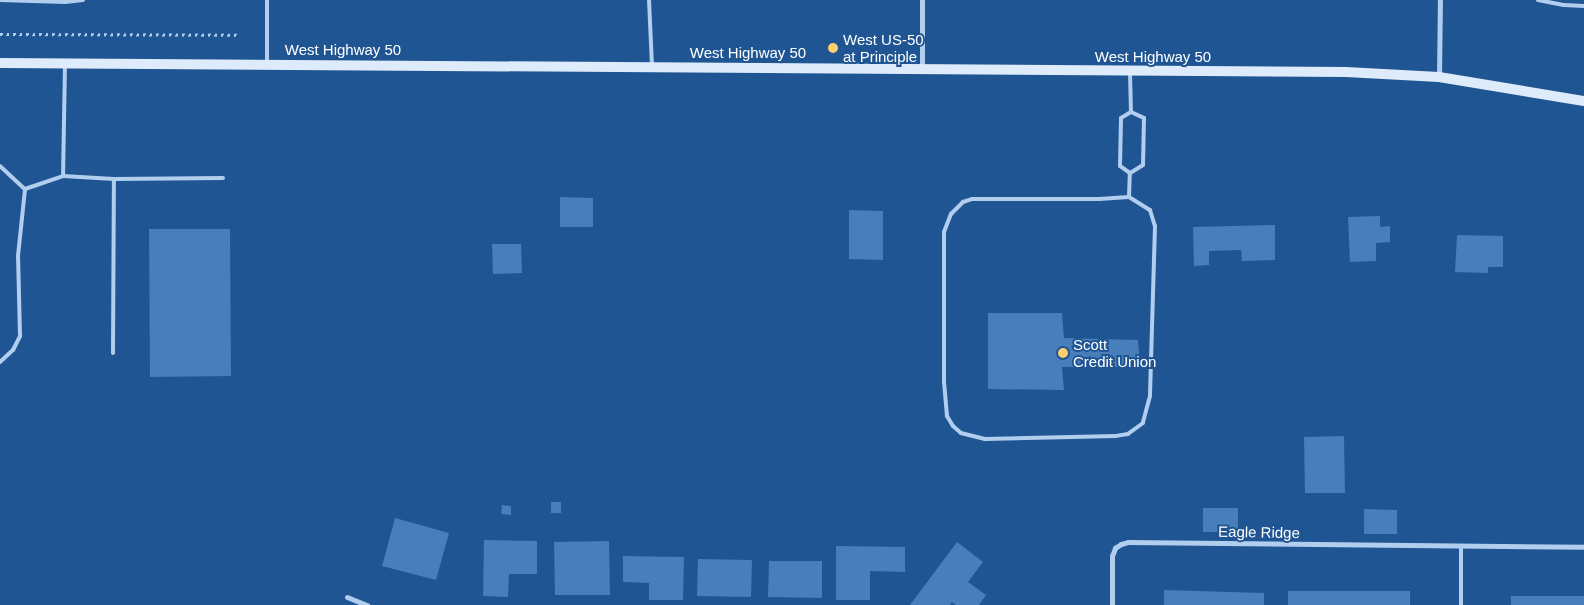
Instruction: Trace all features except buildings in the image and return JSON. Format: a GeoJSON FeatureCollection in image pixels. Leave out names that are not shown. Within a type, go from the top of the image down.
{"type":"FeatureCollection","features":[{"type":"Feature","properties":{"kind":"main road","name":"West Highway 50"},"geometry":{"type":"LineString","coordinates":[[0,63],[1346,72],[1439,76],[1584,101]]}},
{"type":"Feature","properties":{"kind":"street"},"geometry":{"type":"LineString","coordinates":[[922,0],[922,69]]}},
{"type":"Feature","properties":{"kind":"street"},"geometry":{"type":"LineString","coordinates":[[1439,76],[1440,0]]}},
{"type":"Feature","properties":{"kind":"street","name":"Eagle Ridge"},"geometry":{"type":"LineString","coordinates":[[1112,605],[1112,556],[1115,548],[1121,544],[1584,547]]}},
{"type":"Feature","properties":{"kind":"street"},"geometry":{"type":"LineString","coordinates":[[347,597],[367,605]]}},
{"type":"Feature","properties":{"kind":"lane"},"geometry":{"type":"LineString","coordinates":[[0,0],[65,2],[83,0]]}},
{"type":"Feature","properties":{"kind":"lane"},"geometry":{"type":"LineString","coordinates":[[266,0],[267,65]]}},
{"type":"Feature","properties":{"kind":"lane"},"geometry":{"type":"LineString","coordinates":[[649,0],[652,67]]}},
{"type":"Feature","properties":{"kind":"lane"},"geometry":{"type":"LineString","coordinates":[[1538,0],[1564,6],[1584,6]]}},
{"type":"Feature","properties":{"kind":"lane"},"geometry":{"type":"LineString","coordinates":[[1564,0],[1564,6]]}},
{"type":"Feature","properties":{"kind":"lane"},"geometry":{"type":"LineString","coordinates":[[63,176],[65,64]]}},
{"type":"Feature","properties":{"kind":"lane"},"geometry":{"type":"LineString","coordinates":[[1130,72],[1131,112]]}},
{"type":"Feature","properties":{"kind":"lane"},"geometry":{"type":"LineString","coordinates":[[1130,172],[1120,166],[1121,118],[1131,112]]}},
{"type":"Feature","properties":{"kind":"lane"},"geometry":{"type":"LineString","coordinates":[[1130,172],[1143,165],[1144,118],[1131,112]]}},
{"type":"Feature","properties":{"kind":"lane"},"geometry":{"type":"LineString","coordinates":[[0,166],[25,189]]}},
{"type":"Feature","properties":{"kind":"lane"},"geometry":{"type":"LineString","coordinates":[[1129,197],[1130,172]]}},
{"type":"Feature","properties":{"kind":"lane"},"geometry":{"type":"LineString","coordinates":[[25,189],[63,176],[114,179],[223,178]]}},
{"type":"Feature","properties":{"kind":"lane"},"geometry":{"type":"LineString","coordinates":[[113,353],[114,179]]}},
{"type":"Feature","properties":{"kind":"lane"},"geometry":{"type":"LineString","coordinates":[[0,362],[13,350],[20,336],[18,256],[25,189]]}},
{"type":"Feature","properties":{"kind":"lane"},"geometry":{"type":"LineString","coordinates":[[1129,197],[1150,210],[1155,226],[1150,396],[1142,423],[1128,434],[1116,436],[985,439],[961,433],[953,426],[948,416],[944,382],[944,232],[951,214],[964,202],[972,199],[1099,199],[1129,197]]}},
{"type":"Feature","properties":{"kind":"lane"},"geometry":{"type":"LineString","coordinates":[[1461,547],[1461,605]]}},
{"type":"Feature","properties":{"kind":"path"},"geometry":{"type":"LineString","coordinates":[[0,34],[240,35]]}},
{"type":"Feature","properties":{"kind":"place","name":"West US-50 at Principle"},"geometry":{"type":"Point","coordinates":[833,48]}},
{"type":"Feature","properties":{"kind":"place","name":"Scott Credit Union"},"geometry":{"type":"Point","coordinates":[1063,353]}}]}
